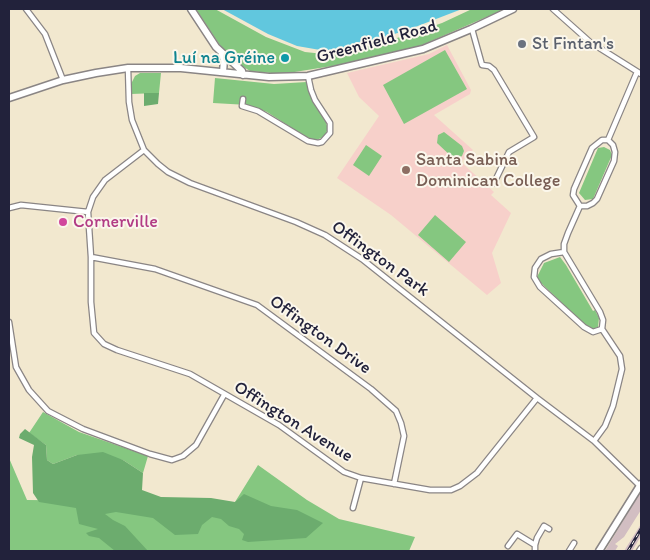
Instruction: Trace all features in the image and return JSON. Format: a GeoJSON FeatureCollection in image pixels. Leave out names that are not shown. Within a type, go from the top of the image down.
{"type":"FeatureCollection","features":[{"type":"Feature","properties":{"kind":"main road"},"geometry":{"type":"LineString","coordinates":[[191,9],[222,55],[224,60],[223,72]]}},
{"type":"Feature","properties":{"kind":"main road","name":"Greenfield Road"},"geometry":{"type":"LineString","coordinates":[[9,98],[63,80],[128,68],[181,68],[281,78],[308,76],[423,49],[472,29],[513,9]]}},
{"type":"Feature","properties":{"kind":"main road"},"geometry":{"type":"LineString","coordinates":[[222,55],[242,70],[243,75]]}},
{"type":"Feature","properties":{"kind":"main road"},"geometry":{"type":"LineString","coordinates":[[600,551],[640,485]]}},
{"type":"Feature","properties":{"kind":"street"},"geometry":{"type":"LineString","coordinates":[[26,9],[45,34],[63,80]]}},
{"type":"Feature","properties":{"kind":"street"},"geometry":{"type":"LineString","coordinates":[[553,9],[590,42],[639,73],[608,140]]}},
{"type":"Feature","properties":{"kind":"street"},"geometry":{"type":"LineString","coordinates":[[472,29],[482,65],[491,67],[494,70],[534,136],[509,152],[494,183]]}},
{"type":"Feature","properties":{"kind":"street","name":"Offington Park"},"geometry":{"type":"LineString","coordinates":[[128,68],[129,102],[132,120],[144,150],[168,172],[190,184],[296,222],[325,235],[362,259],[537,398],[594,440],[640,485]]}},
{"type":"Feature","properties":{"kind":"street"},"geometry":{"type":"LineString","coordinates":[[243,99],[242,106],[258,110],[308,141],[322,142],[330,133],[331,127],[315,100],[308,76]]}},
{"type":"Feature","properties":{"kind":"street"},"geometry":{"type":"LineString","coordinates":[[602,140],[608,140],[613,145],[615,152],[614,161],[593,203],[587,206],[580,206],[573,195],[574,189],[592,148],[602,140]]}},
{"type":"Feature","properties":{"kind":"street","name":"Offington Avenue"},"geometry":{"type":"LineString","coordinates":[[144,150],[105,180],[93,197],[88,212],[94,333],[104,344],[190,374],[279,425],[344,472],[361,478],[430,490],[451,490],[477,474],[537,398]]}},
{"type":"Feature","properties":{"kind":"street"},"geometry":{"type":"LineString","coordinates":[[9,208],[21,205],[88,212]]}},
{"type":"Feature","properties":{"kind":"street"},"geometry":{"type":"LineString","coordinates":[[580,206],[568,232],[564,244],[564,252],[600,312],[603,320],[602,329],[620,356],[622,368],[614,406],[605,426],[594,440]]}},
{"type":"Feature","properties":{"kind":"street"},"geometry":{"type":"LineString","coordinates":[[564,252],[551,254],[541,259],[535,268],[534,277],[540,287],[584,327],[593,332],[602,329]]}},
{"type":"Feature","properties":{"kind":"street","name":"Offington Drive"},"geometry":{"type":"LineString","coordinates":[[91,258],[155,268],[257,305],[363,384],[396,411],[401,423],[404,436],[394,484]]}},
{"type":"Feature","properties":{"kind":"street"},"geometry":{"type":"LineString","coordinates":[[9,322],[16,367],[29,390],[48,411],[83,429],[150,454],[172,460],[182,456],[196,445],[224,395]]}},
{"type":"Feature","properties":{"kind":"street"},"geometry":{"type":"LineString","coordinates":[[352,508],[361,478]]}},
{"type":"Feature","properties":{"kind":"street"},"geometry":{"type":"LineString","coordinates":[[535,551],[537,538],[544,526],[549,529]]}},
{"type":"Feature","properties":{"kind":"street"},"geometry":{"type":"LineString","coordinates":[[508,546],[517,534],[535,545]]}},
{"type":"Feature","properties":{"kind":"street"},"geometry":{"type":"LineString","coordinates":[[569,551],[574,543]]}},
{"type":"Feature","properties":{"kind":"shaded area","name":"Santa Sabina Dominican College"},"geometry":{"type":"Polygon","coordinates":[[[447,45],[471,90],[470,94],[434,115],[473,150],[461,162],[494,192],[491,195],[511,213],[492,253],[501,283],[487,295],[391,215],[337,178],[379,116],[359,97],[347,73],[429,54],[447,45]]]}},
{"type":"Feature","properties":{"kind":"shaded area"},"geometry":{"type":"Polygon","coordinates":[[[641,491],[641,510],[624,537],[615,544],[618,546],[615,551],[605,551],[641,491]]]}},
{"type":"Feature","properties":{"kind":"shaded area"},"geometry":{"type":"Polygon","coordinates":[[[641,524],[641,536],[632,551],[624,551],[641,524]]]}},
{"type":"Feature","properties":{"kind":"green space"},"geometry":{"type":"Polygon","coordinates":[[[196,9],[215,9],[266,37],[305,52],[324,54],[346,52],[404,36],[442,23],[472,9],[505,9],[415,48],[351,63],[282,74],[250,71],[239,64],[225,53],[196,9]]]}},
{"type":"Feature","properties":{"kind":"green space"},"geometry":{"type":"Polygon","coordinates":[[[445,50],[467,89],[404,124],[383,85],[445,50]]]}},
{"type":"Feature","properties":{"kind":"green space"},"geometry":{"type":"Polygon","coordinates":[[[140,73],[161,73],[159,93],[131,94],[131,84],[135,76],[140,73]]]}},
{"type":"Feature","properties":{"kind":"green space"},"geometry":{"type":"Polygon","coordinates":[[[215,78],[274,84],[307,82],[312,98],[325,119],[328,129],[324,137],[316,140],[306,137],[267,112],[248,105],[213,103],[215,78]]]}},
{"type":"Feature","properties":{"kind":"green space"},"geometry":{"type":"Polygon","coordinates":[[[144,93],[159,93],[158,104],[144,106],[144,93]]]}},
{"type":"Feature","properties":{"kind":"green space"},"geometry":{"type":"Polygon","coordinates":[[[444,132],[462,146],[464,151],[462,156],[457,159],[453,158],[437,143],[438,135],[444,132]]]}},
{"type":"Feature","properties":{"kind":"green space"},"geometry":{"type":"Polygon","coordinates":[[[366,145],[382,156],[369,176],[353,165],[366,145]]]}},
{"type":"Feature","properties":{"kind":"green space"},"geometry":{"type":"Polygon","coordinates":[[[604,147],[610,150],[612,155],[593,199],[585,200],[579,193],[598,148],[604,147]]]}},
{"type":"Feature","properties":{"kind":"green space"},"geometry":{"type":"Polygon","coordinates":[[[435,215],[466,242],[449,262],[418,235],[435,215]]]}},
{"type":"Feature","properties":{"kind":"green space"},"geometry":{"type":"Polygon","coordinates":[[[560,257],[593,311],[595,310],[599,318],[598,327],[589,329],[537,277],[544,263],[560,257]]]}},
{"type":"Feature","properties":{"kind":"green space"},"geometry":{"type":"Polygon","coordinates":[[[43,412],[79,432],[148,456],[143,473],[123,460],[77,455],[53,464],[47,460],[46,445],[29,433],[43,412]]]}},
{"type":"Feature","properties":{"kind":"green space"},"geometry":{"type":"Polygon","coordinates":[[[25,429],[46,445],[47,460],[53,464],[77,455],[103,452],[123,460],[143,473],[142,490],[161,497],[211,498],[235,502],[244,494],[271,506],[297,510],[323,523],[306,538],[248,542],[242,540],[244,534],[239,529],[229,526],[221,519],[212,517],[202,525],[198,534],[175,535],[153,518],[116,512],[105,514],[125,526],[148,551],[115,551],[99,538],[89,536],[86,533],[98,529],[79,524],[76,508],[39,502],[33,493],[32,457],[34,445],[19,438],[25,429]]]}},
{"type":"Feature","properties":{"kind":"green space"},"geometry":{"type":"Polygon","coordinates":[[[9,458],[27,500],[235,502],[258,465],[307,500],[339,519],[415,537],[409,551],[9,551],[9,458]]]}},
{"type":"Feature","properties":{"kind":"water"},"geometry":{"type":"Polygon","coordinates":[[[222,9],[462,9],[410,29],[360,45],[326,51],[297,46],[268,34],[222,9]]]}},
{"type":"Feature","properties":{"kind":"railway"},"geometry":{"type":"LineString","coordinates":[[628,551],[641,529]]}},
{"type":"Feature","properties":{"kind":"place","name":"St Fintan's"},"geometry":{"type":"Point","coordinates":[522,44]}},
{"type":"Feature","properties":{"kind":"place","name":"Luí na Gréine"},"geometry":{"type":"Point","coordinates":[285,58]}},
{"type":"Feature","properties":{"kind":"place","name":"Santa Sabina Dominican College"},"geometry":{"type":"Point","coordinates":[406,170]}},
{"type":"Feature","properties":{"kind":"place","name":"Cornerville"},"geometry":{"type":"Point","coordinates":[63,222]}}]}
